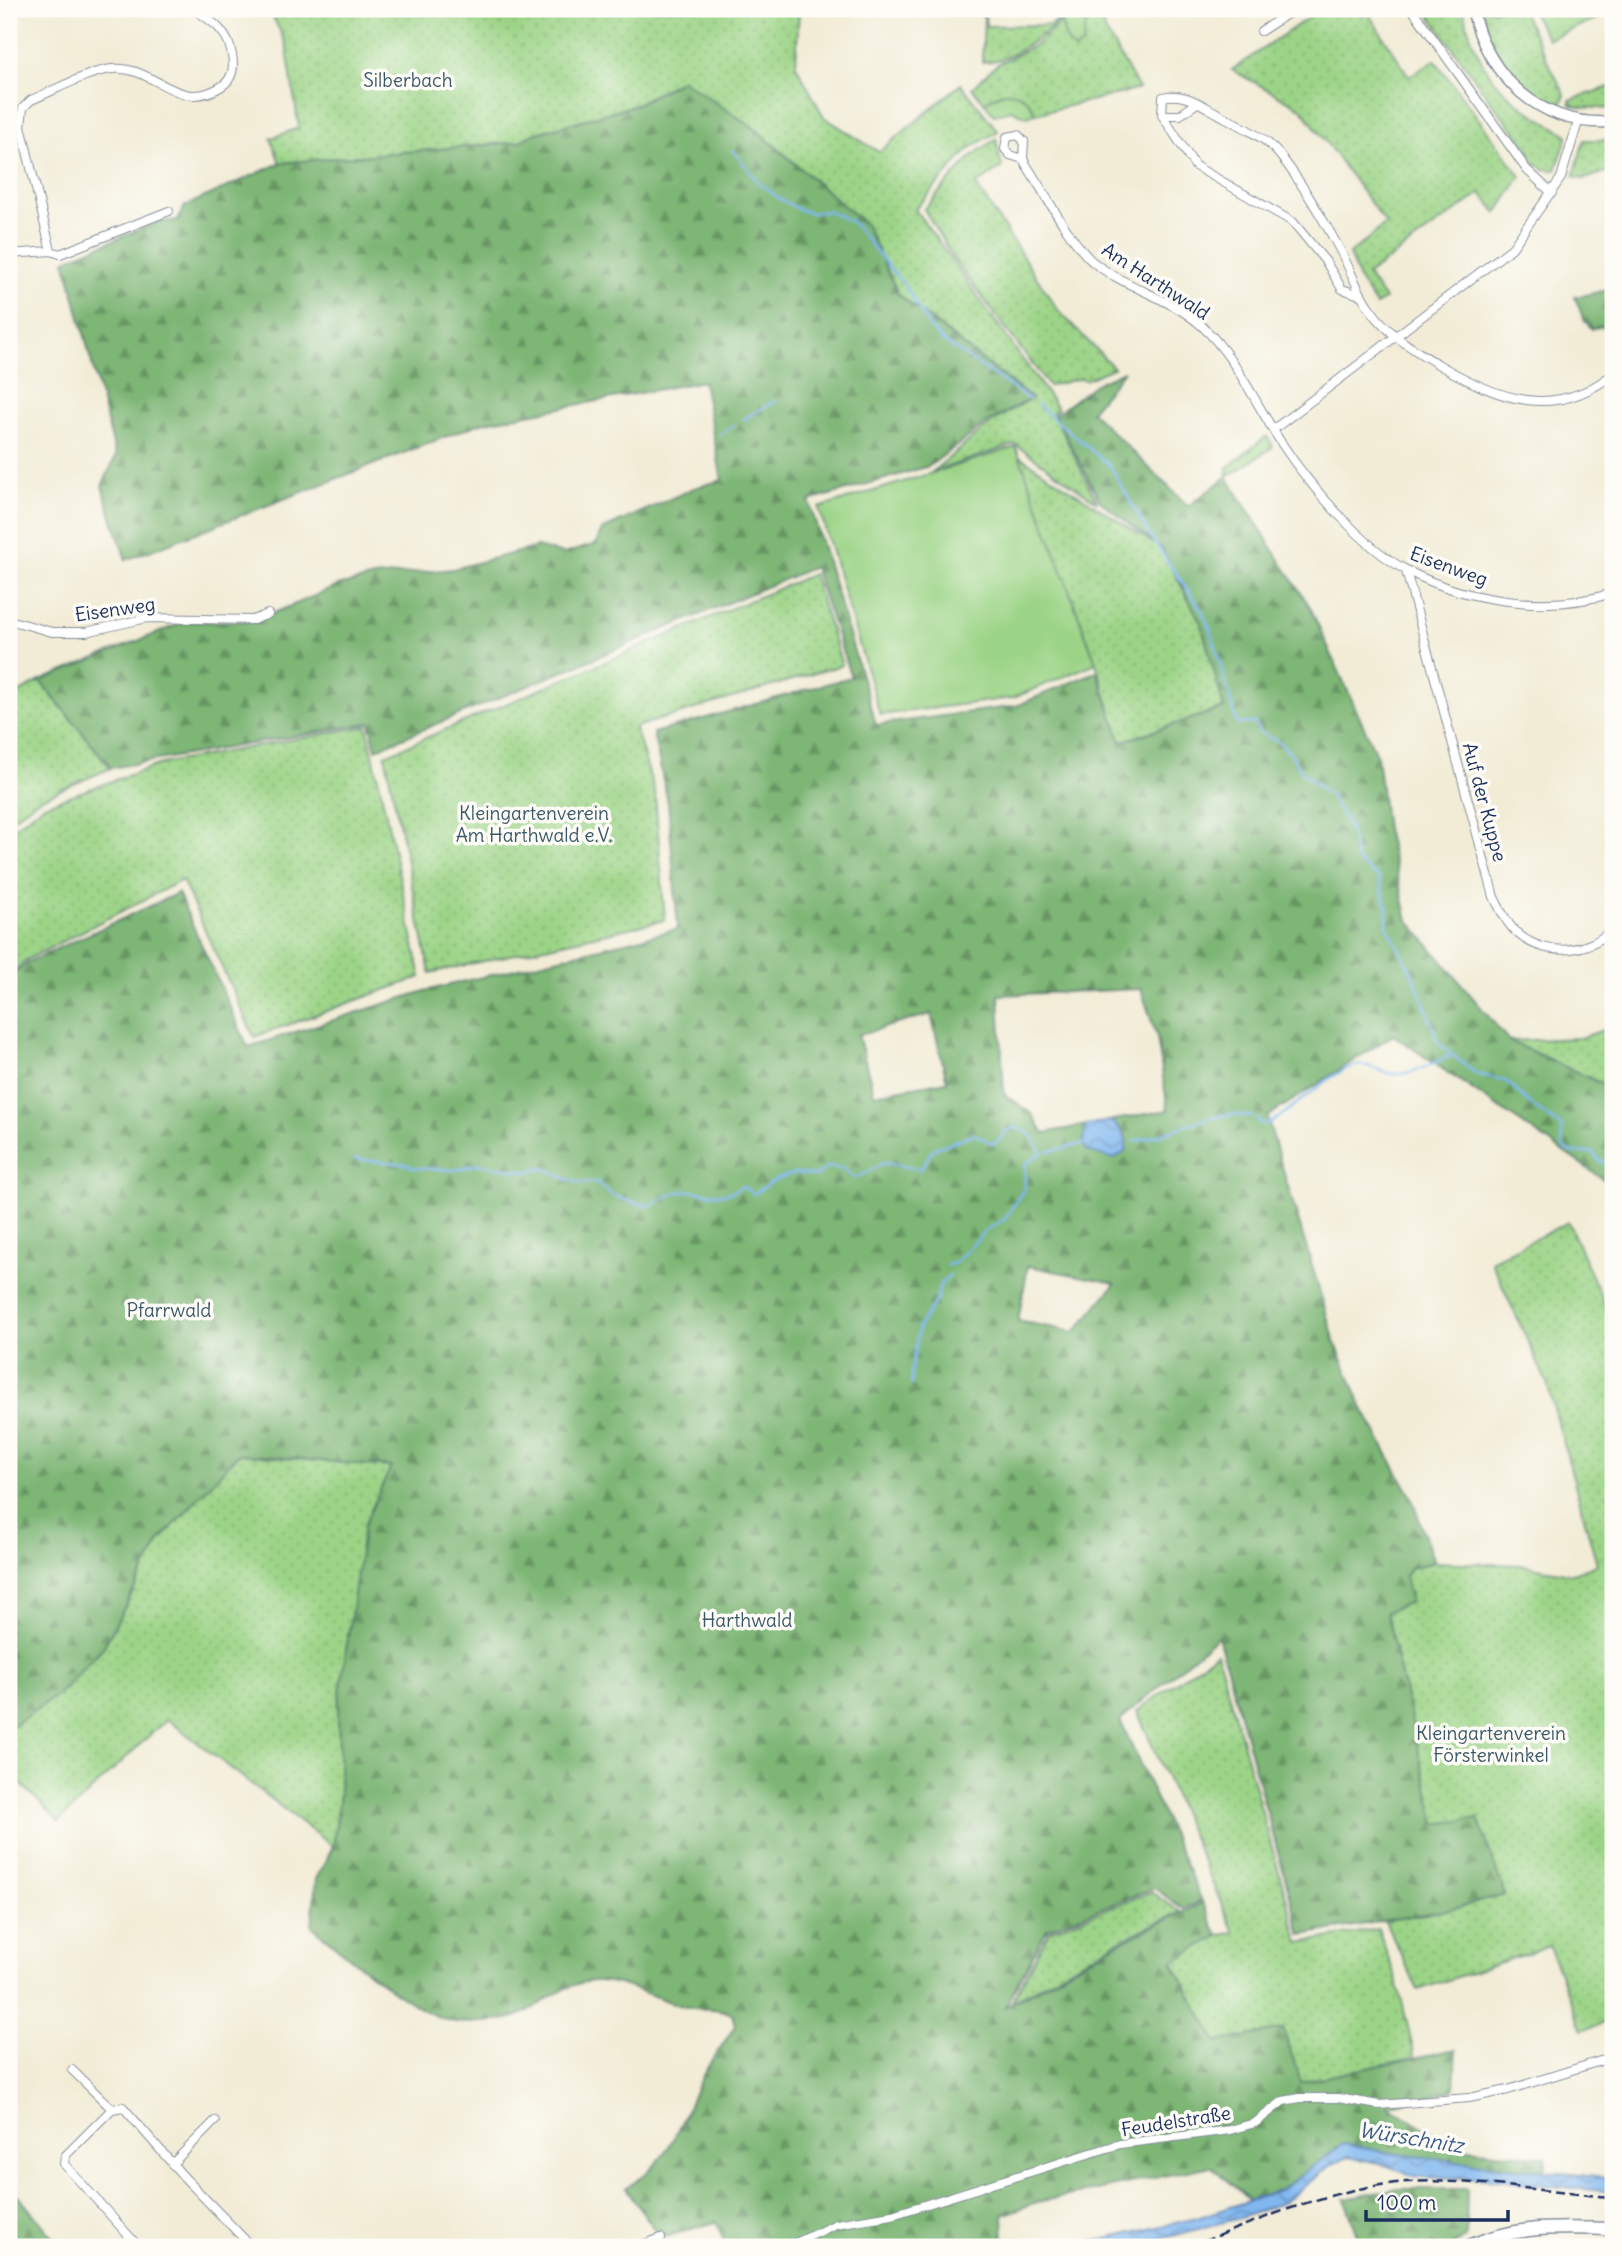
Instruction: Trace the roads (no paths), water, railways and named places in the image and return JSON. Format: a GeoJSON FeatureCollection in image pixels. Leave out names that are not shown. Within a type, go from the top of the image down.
{"type":"FeatureCollection","features":[{"type":"Feature","properties":{"kind":"main road"},"geometry":{"type":"LineString","coordinates":[[1472,9],[1488,56],[1507,81],[1528,101],[1578,122],[1613,122]]}},
{"type":"Feature","properties":{"kind":"main road"},"geometry":{"type":"LineString","coordinates":[[1467,2247],[1497,2234],[1533,2227],[1613,2229]]}},
{"type":"Feature","properties":{"kind":"street"},"geometry":{"type":"LineString","coordinates":[[51,251],[21,126],[23,108],[31,100],[108,69],[131,71],[192,97],[211,92],[226,83],[231,76],[232,55],[224,35],[193,9]]}},
{"type":"Feature","properties":{"kind":"street"},"geometry":{"type":"LineString","coordinates":[[1261,31],[1295,9]]}},
{"type":"Feature","properties":{"kind":"street"},"geometry":{"type":"LineString","coordinates":[[1412,9],[1527,170],[1552,193]]}},
{"type":"Feature","properties":{"kind":"street"},"geometry":{"type":"LineString","coordinates":[[1360,295],[1342,289],[1326,262],[1293,222],[1195,166],[1163,115],[1163,97],[1173,94],[1197,103],[1252,132],[1281,156],[1342,254],[1360,295],[1395,338],[1477,386],[1509,399],[1544,402],[1567,399],[1599,386],[1613,374]]}},
{"type":"Feature","properties":{"kind":"street"},"geometry":{"type":"LineString","coordinates":[[1163,115],[1180,115],[1197,103]]}},
{"type":"Feature","properties":{"kind":"street"},"geometry":{"type":"LineString","coordinates":[[1274,429],[1512,248],[1552,193],[1564,171],[1578,122]]}},
{"type":"Feature","properties":{"kind":"street","name":"Am Harthwald"},"geometry":{"type":"LineString","coordinates":[[1023,159],[1092,261],[1202,326],[1282,444]]}},
{"type":"Feature","properties":{"kind":"street"},"geometry":{"type":"LineString","coordinates":[[9,254],[51,251],[60,254],[169,211]]}},
{"type":"Feature","properties":{"kind":"street","name":"Eisenweg"},"geometry":{"type":"LineString","coordinates":[[1282,444],[1340,517],[1406,571],[1486,598],[1509,601],[1558,604],[1613,593]]}},
{"type":"Feature","properties":{"kind":"street","name":"Auf der Kuppe"},"geometry":{"type":"LineString","coordinates":[[1406,571],[1494,897],[1505,919],[1523,939],[1553,949],[1582,947],[1595,942],[1613,928]]}},
{"type":"Feature","properties":{"kind":"street","name":"Eisenweg"},"geometry":{"type":"LineString","coordinates":[[9,620],[52,632],[86,632],[147,618],[253,620],[268,614]]}},
{"type":"Feature","properties":{"kind":"street","name":"Feudelstraße"},"geometry":{"type":"LineString","coordinates":[[787,2247],[836,2224],[892,2215],[1120,2144],[1230,2130],[1255,2123],[1283,2102],[1300,2098],[1338,2098],[1378,2105],[1468,2098],[1508,2090],[1613,2057]]}},
{"type":"Feature","properties":{"kind":"street"},"geometry":{"type":"LineString","coordinates":[[72,2070],[111,2109]]}},
{"type":"Feature","properties":{"kind":"street"},"geometry":{"type":"LineString","coordinates":[[139,2247],[64,2164],[65,2156],[111,2109],[123,2107],[172,2164],[252,2247]]}},
{"type":"Feature","properties":{"kind":"street"},"geometry":{"type":"LineString","coordinates":[[172,2164],[215,2121]]}},
{"type":"Feature","properties":{"kind":"street"},"geometry":{"type":"LineString","coordinates":[[637,2247],[661,2238]]}},
{"type":"Feature","properties":{"kind":"water"},"geometry":{"type":"Polygon","coordinates":[[[1110,1121],[1121,1129],[1126,1142],[1126,1151],[1114,1159],[1087,1151],[1083,1144],[1086,1125],[1110,1121]]]}},
{"type":"Feature","properties":{"kind":"water"},"geometry":{"type":"Polygon","coordinates":[[[1343,2144],[1395,2154],[1613,2179],[1613,2192],[1474,2178],[1417,2177],[1380,2163],[1349,2157],[1334,2163],[1284,2202],[1243,2217],[1131,2247],[1070,2247],[1197,2218],[1281,2190],[1343,2144]]]}},
{"type":"Feature","properties":{"kind":"waterway"},"geometry":{"type":"LineString","coordinates":[[733,150],[758,182],[780,199],[798,209],[811,213],[829,211],[852,222],[905,286],[931,329],[943,341],[1029,399]]}},
{"type":"Feature","properties":{"kind":"waterway"},"geometry":{"type":"LineString","coordinates":[[744,419],[775,401]]}},
{"type":"Feature","properties":{"kind":"waterway"},"geometry":{"type":"LineString","coordinates":[[1038,405],[1110,466],[1152,539],[1201,609],[1211,631],[1237,724],[1254,723],[1259,732],[1279,742],[1292,755],[1301,771],[1330,796],[1350,829],[1356,860],[1379,878],[1387,907],[1387,926],[1414,977],[1440,1045],[1476,1074],[1503,1080],[1512,1086],[1531,1105],[1562,1127],[1562,1142],[1566,1150],[1576,1153],[1591,1152],[1601,1162],[1613,1161]]}},
{"type":"Feature","properties":{"kind":"waterway"},"geometry":{"type":"LineString","coordinates":[[720,434],[735,425]]}},
{"type":"Feature","properties":{"kind":"waterway"},"geometry":{"type":"LineString","coordinates":[[1256,1119],[1263,1125],[1271,1122],[1330,1078],[1353,1066],[1365,1065],[1387,1073],[1399,1074],[1450,1056]]}},
{"type":"Feature","properties":{"kind":"waterway"},"geometry":{"type":"LineString","coordinates":[[1134,1141],[1207,1118],[1222,1115],[1252,1117]]}},
{"type":"Feature","properties":{"kind":"waterway"},"geometry":{"type":"LineString","coordinates":[[355,1159],[406,1164],[414,1168],[456,1170],[478,1164],[527,1172],[544,1168],[576,1182],[598,1182],[614,1196],[648,1206],[674,1193],[686,1191],[719,1194],[735,1191],[742,1186],[754,1194],[775,1180],[795,1173],[816,1176],[828,1167],[845,1169],[852,1177],[858,1177],[884,1163],[921,1169],[933,1149],[974,1134],[993,1144],[1001,1139],[1004,1132],[1016,1127],[1032,1135],[1041,1153]]}},
{"type":"Feature","properties":{"kind":"waterway"},"geometry":{"type":"LineString","coordinates":[[1049,1151],[1083,1144]]}},
{"type":"Feature","properties":{"kind":"waterway"},"geometry":{"type":"LineString","coordinates":[[947,1265],[955,1263],[986,1230],[1005,1219],[1025,1187],[1025,1164],[1043,1152]]}},
{"type":"Feature","properties":{"kind":"waterway"},"geometry":{"type":"LineString","coordinates":[[912,1385],[911,1373],[919,1327],[936,1300],[940,1285],[949,1275]]}},
{"type":"Feature","properties":{"kind":"railway"},"geometry":{"type":"LineString","coordinates":[[1189,2247],[1322,2198],[1378,2185],[1459,2182],[1613,2197]]}},
{"type":"Feature","properties":{"kind":"park label","name":"Silberbach"},"geometry":{"type":"Point","coordinates":[408,80]}},
{"type":"Feature","properties":{"kind":"park label","name":"Kleingartenverein Am Harthwald e.V."},"geometry":{"type":"Point","coordinates":[534,824]}},
{"type":"Feature","properties":{"kind":"park label","name":"Pfarrwald"},"geometry":{"type":"Point","coordinates":[169,1310]}},
{"type":"Feature","properties":{"kind":"park label","name":"Harthwald"},"geometry":{"type":"Point","coordinates":[747,1620]}},
{"type":"Feature","properties":{"kind":"park label","name":"Kleingartenverein Försterwinkel"},"geometry":{"type":"Point","coordinates":[1491,1744]}},
{"type":"Feature","properties":{"kind":"water label","name":"Würschnitz"},"geometry":{"type":"Point","coordinates":[1411,2138]}}]}
